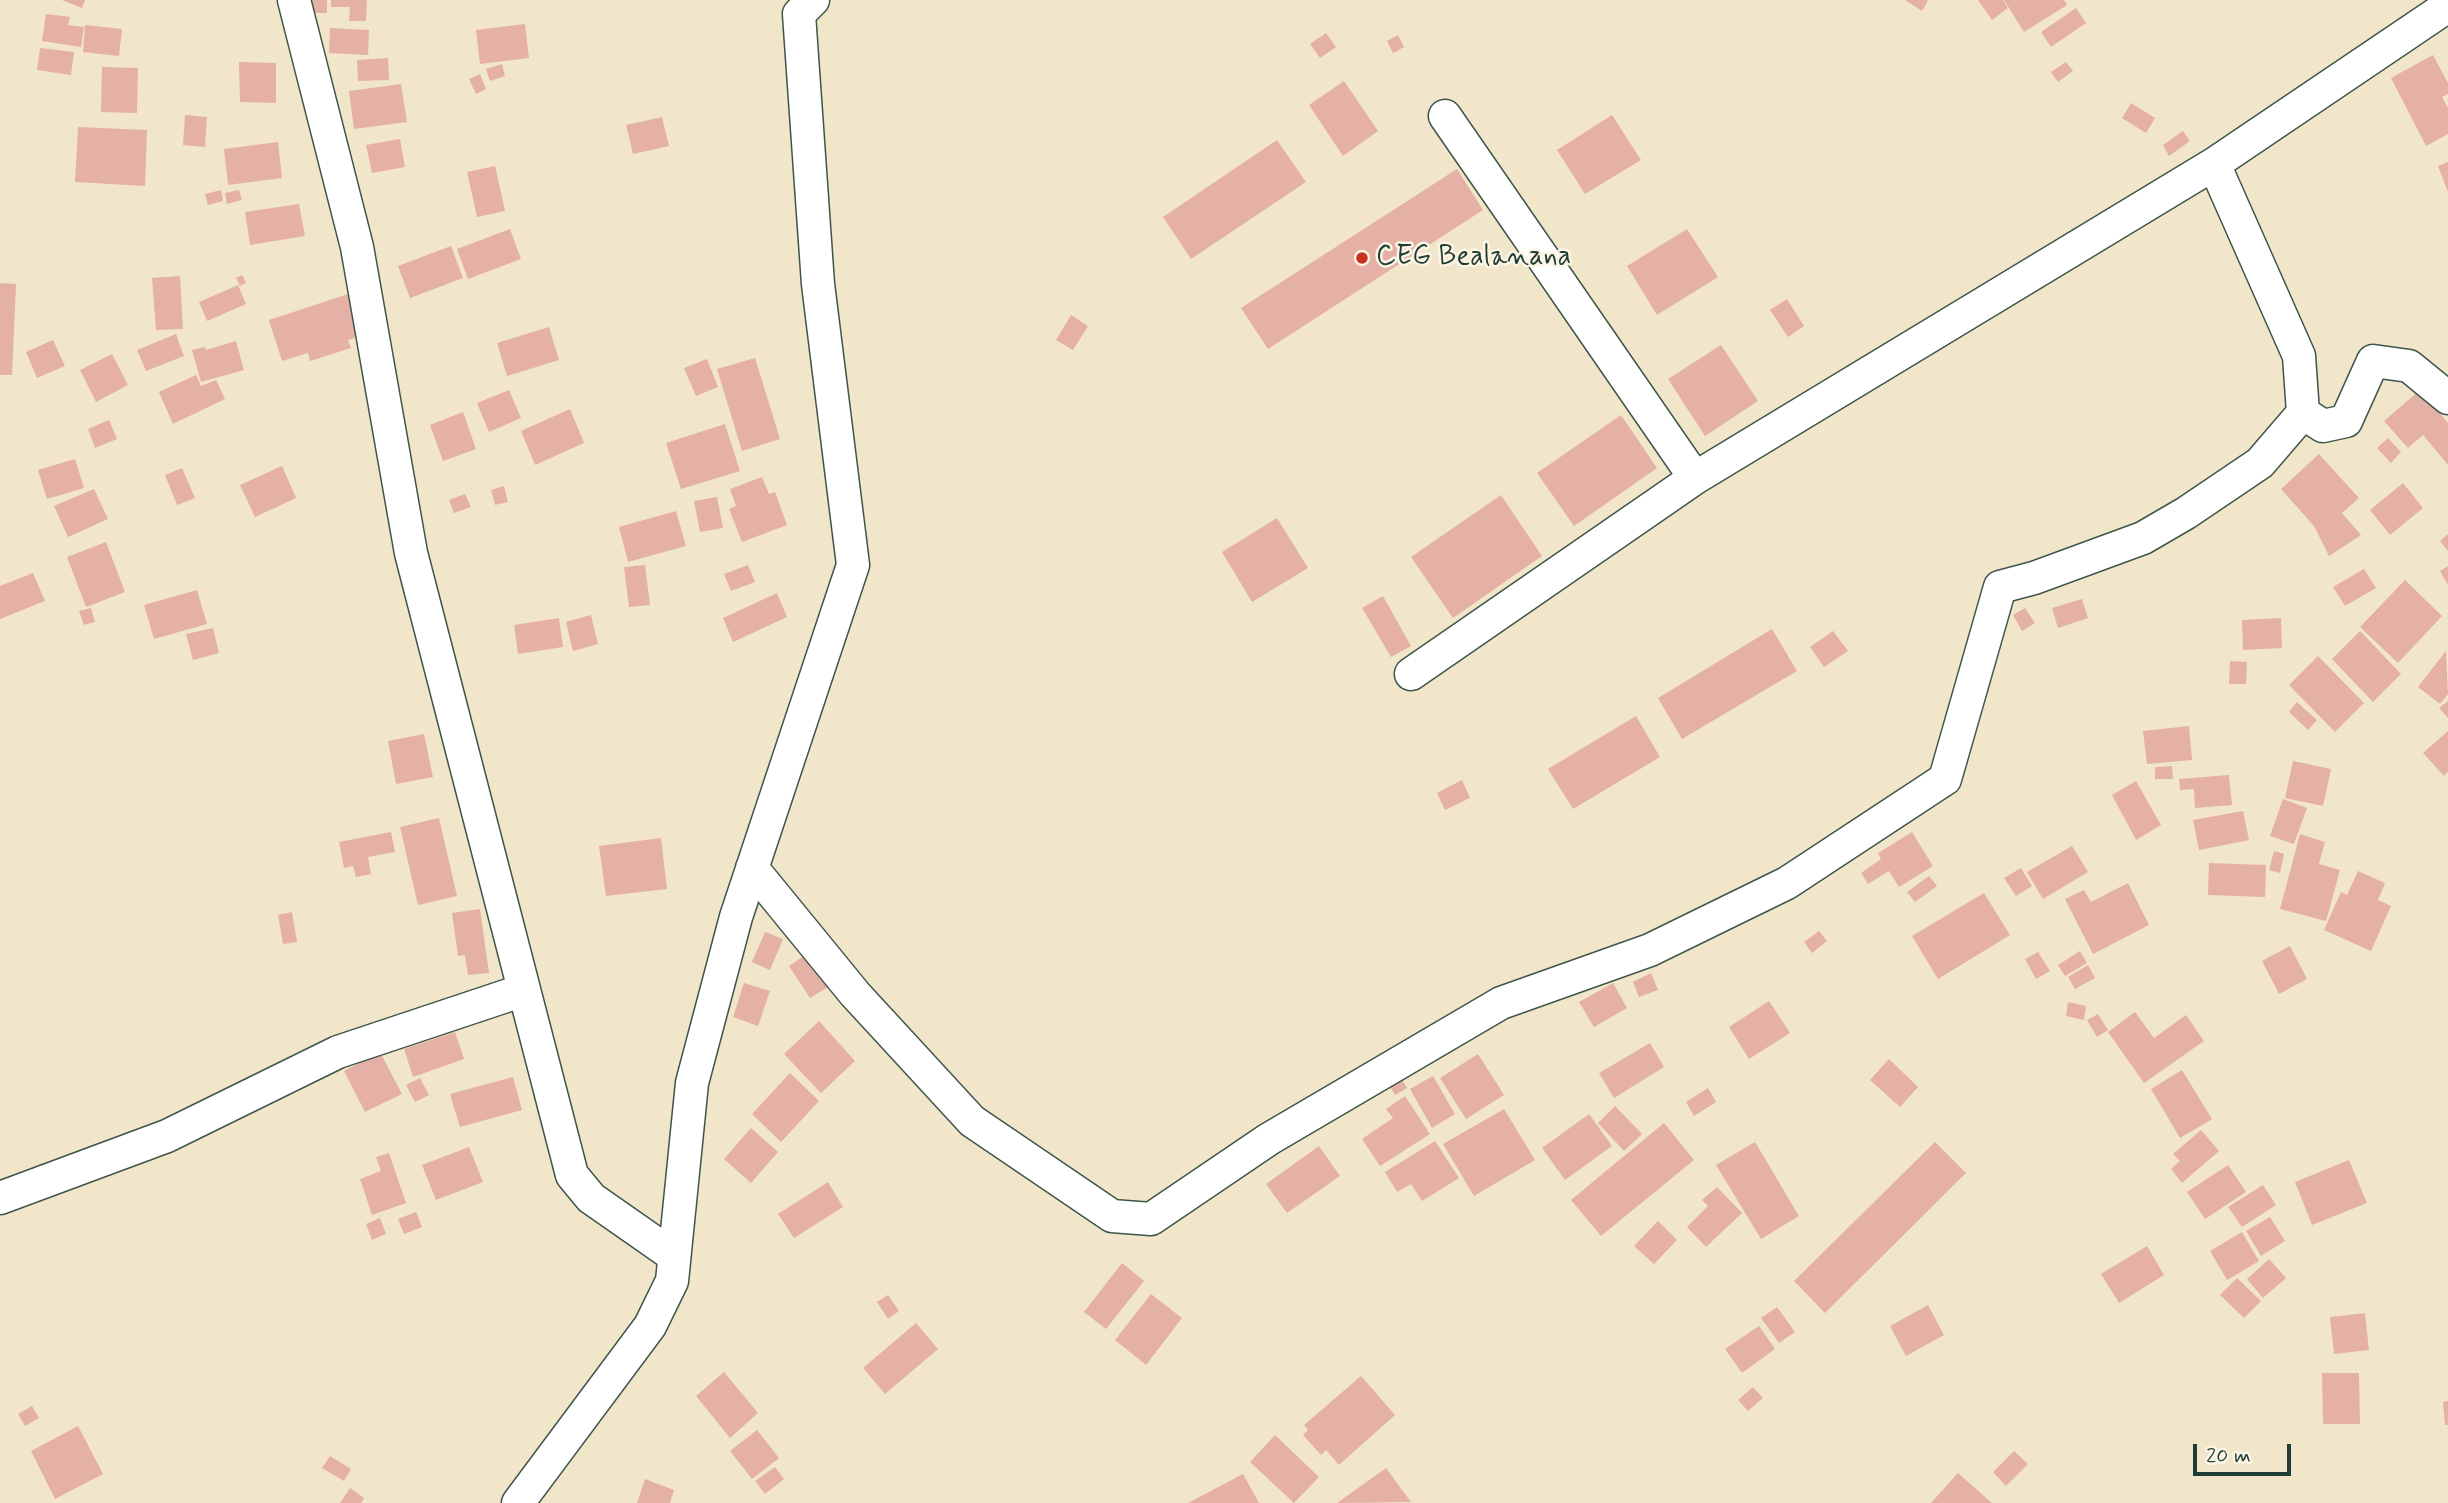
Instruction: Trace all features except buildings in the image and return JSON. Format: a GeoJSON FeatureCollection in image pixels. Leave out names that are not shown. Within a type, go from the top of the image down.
{"type":"FeatureCollection","features":[{"type":"Feature","properties":{"kind":"street"},"geometry":{"type":"LineString","coordinates":[[294,0],[358,247],[411,553],[572,1175],[591,1198],[674,1256]]}},
{"type":"Feature","properties":{"kind":"street"},"geometry":{"type":"LineString","coordinates":[[518,1503],[650,1326],[672,1281],[692,1083],[736,917],[853,565],[817,271],[799,14],[813,0]]}},
{"type":"Feature","properties":{"kind":"street"},"geometry":{"type":"LineString","coordinates":[[1411,674],[1695,478],[2214,164],[2448,6]]}},
{"type":"Feature","properties":{"kind":"street"},"geometry":{"type":"LineString","coordinates":[[1445,116],[1695,478]]}},
{"type":"Feature","properties":{"kind":"street"},"geometry":{"type":"LineString","coordinates":[[752,868],[855,994],[972,1121],[1112,1216],[1151,1219],[1269,1139],[1502,1003],[1650,950],[1787,883],[1945,779],[2000,587],[2034,578],[2143,538],[2186,513],[2260,463],[2303,413],[2299,356],[2214,164]]}},
{"type":"Feature","properties":{"kind":"street"},"geometry":{"type":"LineString","coordinates":[[2303,413],[2323,426],[2346,421],[2373,361],[2409,366],[2448,398]]}},
{"type":"Feature","properties":{"kind":"street"},"geometry":{"type":"LineString","coordinates":[[0,1198],[167,1136],[338,1052],[524,990]]}},
{"type":"Feature","properties":{"kind":"place","name":"CEG Bealanana"},"geometry":{"type":"Point","coordinates":[1362,258]}}]}
